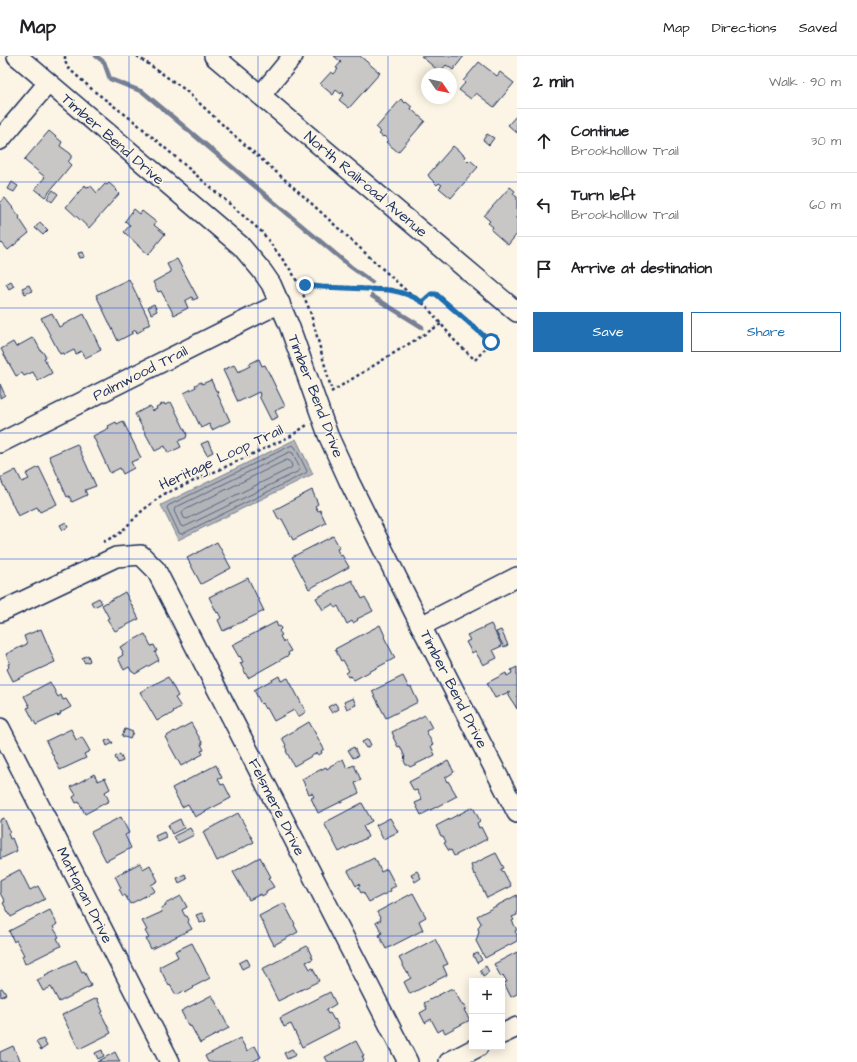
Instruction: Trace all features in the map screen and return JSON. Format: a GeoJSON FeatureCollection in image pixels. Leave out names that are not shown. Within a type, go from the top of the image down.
{"type":"FeatureCollection","features":[{"type":"Feature","properties":{"kind":"street","name":"Timber Bend Drive"},"geometry":{"type":"LineString","coordinates":[[17,56],[241,246],[271,284],[289,324],[328,435],[349,481],[421,626],[517,813]]}},
{"type":"Feature","properties":{"kind":"street","name":"North Railroad Avenue"},"geometry":{"type":"LineString","coordinates":[[214,56],[517,312]]}},
{"type":"Feature","properties":{"kind":"street"},"geometry":{"type":"LineString","coordinates":[[261,95],[293,56]]}},
{"type":"Feature","properties":{"kind":"street"},"geometry":{"type":"LineString","coordinates":[[0,140],[48,83]]}},
{"type":"Feature","properties":{"kind":"street","name":"Palmwood Trail"},"geometry":{"type":"LineString","coordinates":[[0,443],[280,303]]}},
{"type":"Feature","properties":{"kind":"street","name":"Felsmere Drive"},"geometry":{"type":"LineString","coordinates":[[0,612],[116,557],[141,555],[156,570],[408,1062]]}},
{"type":"Feature","properties":{"kind":"street"},"geometry":{"type":"LineString","coordinates":[[421,626],[517,577]]}},
{"type":"Feature","properties":{"kind":"street","name":"Mattapan Drive"},"geometry":{"type":"LineString","coordinates":[[0,728],[170,1062]]}},
{"type":"Feature","properties":{"kind":"street"},"geometry":{"type":"LineString","coordinates":[[505,1033],[517,1027]]}},
{"type":"Feature","properties":{"kind":"street"},"geometry":{"type":"LineString","coordinates":[[449,1062],[472,1050]]}},
{"type":"Feature","properties":{"kind":"path"},"geometry":{"type":"LineString","coordinates":[[137,56],[184,89],[412,296],[422,302],[462,349],[475,360],[497,335]]}},
{"type":"Feature","properties":{"kind":"path"},"geometry":{"type":"LineString","coordinates":[[300,287],[305,285],[389,290],[412,296]]}},
{"type":"Feature","properties":{"kind":"path"},"geometry":{"type":"LineString","coordinates":[[422,302],[431,294],[436,294],[491,342]]}},
{"type":"Feature","properties":{"kind":"path"},"geometry":{"type":"LineString","coordinates":[[332,392],[441,324]]}},
{"type":"Feature","properties":{"kind":"path","name":"Heritage Loop Trail"},"geometry":{"type":"LineString","coordinates":[[99,544],[119,534],[142,511],[162,495],[221,470],[291,436],[308,425]]}},
{"type":"Feature","properties":{"kind":"water"},"geometry":{"type":"Polygon","coordinates":[[[296,439],[313,474],[178,540],[161,505],[296,439]]]}},
{"type":"Feature","properties":{"kind":"building"},"geometry":{"type":"Polygon","coordinates":[[[334,56],[360,56],[380,73],[349,108],[339,100],[344,94],[342,92],[341,94],[336,90],[333,95],[320,84],[331,72],[334,74],[338,69],[336,68],[341,62],[334,56]]]}},
{"type":"Feature","properties":{"kind":"building"},"geometry":{"type":"Polygon","coordinates":[[[421,56],[464,56],[455,68],[450,68],[446,65],[443,68],[435,68],[421,56]]]}},
{"type":"Feature","properties":{"kind":"building"},"geometry":{"type":"Polygon","coordinates":[[[479,62],[497,76],[500,72],[514,83],[494,107],[476,93],[471,99],[459,90],[465,83],[463,81],[479,62]]]}},
{"type":"Feature","properties":{"kind":"building"},"geometry":{"type":"Polygon","coordinates":[[[401,99],[412,107],[411,109],[425,121],[398,152],[386,142],[388,140],[379,134],[381,132],[376,128],[401,99]]]}},
{"type":"Feature","properties":{"kind":"building"},"geometry":{"type":"Polygon","coordinates":[[[517,115],[517,133],[508,125],[517,115]]]}},
{"type":"Feature","properties":{"kind":"building"},"geometry":{"type":"Polygon","coordinates":[[[49,131],[62,142],[60,146],[71,154],[71,158],[68,162],[71,165],[45,197],[35,189],[45,177],[24,160],[49,131]]]}},
{"type":"Feature","properties":{"kind":"building"},"geometry":{"type":"Polygon","coordinates":[[[487,134],[494,138],[489,145],[483,140],[487,134]]]}},
{"type":"Feature","properties":{"kind":"building"},"geometry":{"type":"Polygon","coordinates":[[[453,146],[465,156],[464,158],[468,162],[470,160],[478,167],[451,198],[439,188],[442,185],[439,183],[437,185],[428,175],[453,146]]]}},
{"type":"Feature","properties":{"kind":"building"},"geometry":{"type":"Polygon","coordinates":[[[12,182],[18,186],[14,192],[8,189],[12,182]]]}},
{"type":"Feature","properties":{"kind":"building"},"geometry":{"type":"Polygon","coordinates":[[[109,183],[117,190],[116,191],[119,194],[89,228],[66,207],[85,185],[86,187],[91,186],[97,193],[105,184],[107,185],[109,183]]]}},
{"type":"Feature","properties":{"kind":"building"},"geometry":{"type":"Polygon","coordinates":[[[510,187],[515,191],[513,194],[517,197],[517,234],[508,245],[491,230],[493,227],[488,223],[490,221],[484,216],[510,187]]]}},
{"type":"Feature","properties":{"kind":"building"},"geometry":{"type":"Polygon","coordinates":[[[53,190],[58,194],[52,202],[47,198],[53,190]]]}},
{"type":"Feature","properties":{"kind":"building"},"geometry":{"type":"Polygon","coordinates":[[[5,198],[20,217],[19,218],[29,233],[8,250],[0,242],[0,202],[5,198]]]}},
{"type":"Feature","properties":{"kind":"building"},"geometry":{"type":"Polygon","coordinates":[[[134,209],[140,214],[142,211],[156,222],[154,225],[165,234],[148,255],[124,232],[130,225],[125,221],[134,209]]]}},
{"type":"Feature","properties":{"kind":"building"},"geometry":{"type":"Polygon","coordinates":[[[40,222],[48,230],[43,235],[35,228],[40,222]]]}},
{"type":"Feature","properties":{"kind":"building"},"geometry":{"type":"Polygon","coordinates":[[[83,252],[85,257],[80,258],[78,253],[83,252]]]}},
{"type":"Feature","properties":{"kind":"building"},"geometry":{"type":"Polygon","coordinates":[[[177,259],[198,298],[193,300],[192,297],[185,301],[188,308],[174,315],[161,291],[158,292],[153,282],[171,272],[167,264],[177,259]]]}},
{"type":"Feature","properties":{"kind":"building"},"geometry":{"type":"Polygon","coordinates":[[[129,279],[151,324],[143,327],[144,329],[137,333],[136,330],[132,332],[133,333],[118,341],[96,295],[129,279]]]}},
{"type":"Feature","properties":{"kind":"building"},"geometry":{"type":"Polygon","coordinates":[[[11,281],[14,286],[9,289],[6,284],[11,281]]]}},
{"type":"Feature","properties":{"kind":"building"},"geometry":{"type":"Polygon","coordinates":[[[29,285],[32,291],[25,294],[22,288],[29,285]]]}},
{"type":"Feature","properties":{"kind":"building"},"geometry":{"type":"Polygon","coordinates":[[[154,304],[157,311],[151,314],[148,307],[154,304]]]}},
{"type":"Feature","properties":{"kind":"building"},"geometry":{"type":"Polygon","coordinates":[[[52,313],[59,327],[84,314],[101,350],[85,358],[81,351],[76,354],[74,350],[64,355],[63,353],[60,354],[41,318],[52,313]]]}},
{"type":"Feature","properties":{"kind":"building"},"geometry":{"type":"Polygon","coordinates":[[[34,338],[46,357],[44,358],[52,373],[38,381],[33,372],[24,376],[22,373],[16,376],[1,349],[13,342],[16,347],[34,338]]]}},
{"type":"Feature","properties":{"kind":"building"},"geometry":{"type":"Polygon","coordinates":[[[259,359],[262,366],[265,365],[285,406],[275,411],[278,417],[271,420],[259,396],[259,392],[238,402],[223,370],[234,365],[238,372],[250,366],[249,364],[259,359]]]}},
{"type":"Feature","properties":{"kind":"building"},"geometry":{"type":"Polygon","coordinates":[[[211,380],[230,421],[212,430],[209,424],[201,428],[184,393],[196,387],[195,385],[201,382],[202,384],[211,380]]]}},
{"type":"Feature","properties":{"kind":"building"},"geometry":{"type":"Polygon","coordinates":[[[0,384],[5,395],[0,398],[0,384]]]}},
{"type":"Feature","properties":{"kind":"building"},"geometry":{"type":"Polygon","coordinates":[[[171,402],[187,434],[186,438],[178,441],[181,447],[168,453],[165,446],[155,451],[135,414],[150,406],[152,411],[164,403],[165,405],[171,402]]]}},
{"type":"Feature","properties":{"kind":"building"},"geometry":{"type":"Polygon","coordinates":[[[123,421],[141,458],[131,462],[134,468],[123,474],[120,468],[110,473],[93,436],[109,428],[108,426],[116,422],[117,424],[123,421]]]}},
{"type":"Feature","properties":{"kind":"building"},"geometry":{"type":"Polygon","coordinates":[[[208,441],[213,452],[207,455],[201,444],[208,441]]]}},
{"type":"Feature","properties":{"kind":"building"},"geometry":{"type":"Polygon","coordinates":[[[77,444],[96,486],[85,490],[87,495],[72,502],[69,496],[67,497],[49,456],[77,444]]]}},
{"type":"Feature","properties":{"kind":"building"},"geometry":{"type":"Polygon","coordinates":[[[39,467],[57,504],[40,512],[37,507],[18,516],[0,478],[16,470],[22,482],[29,479],[26,474],[39,467]]]}},
{"type":"Feature","properties":{"kind":"building"},"geometry":{"type":"Polygon","coordinates":[[[312,490],[318,504],[315,506],[318,511],[320,510],[326,523],[293,540],[282,519],[279,520],[274,510],[312,490]]]}},
{"type":"Feature","properties":{"kind":"building"},"geometry":{"type":"Polygon","coordinates":[[[66,522],[68,527],[63,530],[60,525],[66,522]]]}},
{"type":"Feature","properties":{"kind":"building"},"geometry":{"type":"Polygon","coordinates":[[[333,536],[340,548],[337,549],[340,556],[342,555],[349,567],[309,589],[292,557],[333,536]]]}},
{"type":"Feature","properties":{"kind":"building"},"geometry":{"type":"Polygon","coordinates":[[[217,542],[231,568],[201,584],[187,558],[217,542]]]}},
{"type":"Feature","properties":{"kind":"building"},"geometry":{"type":"Polygon","coordinates":[[[248,578],[264,611],[223,631],[218,620],[221,618],[209,597],[248,578]]]}},
{"type":"Feature","properties":{"kind":"building"},"geometry":{"type":"Polygon","coordinates":[[[352,580],[362,599],[365,597],[373,611],[357,619],[358,620],[353,623],[352,621],[347,624],[338,606],[335,608],[333,604],[323,610],[316,598],[352,580]]]}},
{"type":"Feature","properties":{"kind":"building"},"geometry":{"type":"Polygon","coordinates":[[[125,592],[139,619],[115,631],[107,619],[109,618],[102,605],[125,592]]]}},
{"type":"Feature","properties":{"kind":"building"},"geometry":{"type":"Polygon","coordinates":[[[99,598],[102,603],[94,607],[91,602],[99,598]]]}},
{"type":"Feature","properties":{"kind":"building"},"geometry":{"type":"Polygon","coordinates":[[[276,622],[278,627],[280,626],[281,629],[279,631],[282,635],[280,636],[283,642],[285,641],[291,651],[288,653],[289,655],[248,678],[240,663],[243,662],[232,645],[276,622]]]}},
{"type":"Feature","properties":{"kind":"building"},"geometry":{"type":"Polygon","coordinates":[[[491,624],[502,646],[493,650],[497,658],[483,665],[475,651],[472,653],[466,642],[470,640],[467,635],[491,624]]]}},
{"type":"Feature","properties":{"kind":"building"},"geometry":{"type":"Polygon","coordinates":[[[380,625],[385,636],[384,637],[395,658],[354,680],[351,676],[348,677],[346,673],[349,671],[343,660],[341,661],[335,649],[380,625]]]}},
{"type":"Feature","properties":{"kind":"building"},"geometry":{"type":"Polygon","coordinates":[[[41,629],[55,662],[13,681],[7,669],[9,667],[8,664],[10,663],[6,654],[27,644],[24,636],[41,629]]]}},
{"type":"Feature","properties":{"kind":"building"},"geometry":{"type":"Polygon","coordinates":[[[501,630],[508,645],[504,647],[496,632],[501,630]]]}},
{"type":"Feature","properties":{"kind":"building"},"geometry":{"type":"Polygon","coordinates":[[[145,634],[151,646],[154,645],[157,651],[155,652],[159,660],[135,674],[129,667],[124,670],[118,658],[123,655],[120,647],[145,634]]]}},
{"type":"Feature","properties":{"kind":"building"},"geometry":{"type":"Polygon","coordinates":[[[88,655],[90,661],[85,663],[82,658],[88,655]]]}},
{"type":"Feature","properties":{"kind":"building"},"geometry":{"type":"Polygon","coordinates":[[[517,667],[517,709],[508,694],[510,693],[509,692],[495,698],[487,683],[506,673],[507,676],[512,673],[511,670],[517,667]]]}},
{"type":"Feature","properties":{"kind":"building"},"geometry":{"type":"Polygon","coordinates":[[[279,676],[281,681],[288,678],[306,712],[298,717],[294,710],[274,721],[267,708],[265,709],[262,703],[261,704],[254,690],[279,676]]]}},
{"type":"Feature","properties":{"kind":"building"},"geometry":{"type":"Polygon","coordinates":[[[403,676],[409,688],[411,687],[418,702],[386,718],[372,691],[403,676]]]}},
{"type":"Feature","properties":{"kind":"building"},"geometry":{"type":"Polygon","coordinates":[[[168,677],[178,696],[175,698],[181,707],[173,711],[174,712],[168,716],[167,715],[157,721],[140,692],[168,677]]]}},
{"type":"Feature","properties":{"kind":"building"},"geometry":{"type":"Polygon","coordinates":[[[50,682],[58,697],[61,695],[63,700],[66,699],[71,707],[60,713],[61,714],[58,716],[57,715],[36,725],[27,708],[30,707],[24,696],[50,682]]]}},
{"type":"Feature","properties":{"kind":"building"},"geometry":{"type":"Polygon","coordinates":[[[353,698],[356,705],[347,709],[344,702],[353,698]]]}},
{"type":"Feature","properties":{"kind":"building"},"geometry":{"type":"Polygon","coordinates":[[[335,703],[339,709],[332,713],[328,707],[335,703]]]}},
{"type":"Feature","properties":{"kind":"building"},"geometry":{"type":"Polygon","coordinates":[[[425,715],[432,728],[426,731],[433,745],[431,746],[435,755],[410,767],[406,765],[404,761],[405,757],[400,746],[398,747],[392,732],[425,715]]]}},
{"type":"Feature","properties":{"kind":"building"},"geometry":{"type":"Polygon","coordinates":[[[309,722],[324,749],[321,751],[322,753],[318,755],[317,753],[294,766],[286,751],[286,745],[282,738],[309,722]]]}},
{"type":"Feature","properties":{"kind":"building"},"geometry":{"type":"Polygon","coordinates":[[[191,723],[203,744],[201,744],[204,750],[201,751],[203,754],[181,766],[165,737],[191,723]]]}},
{"type":"Feature","properties":{"kind":"building"},"geometry":{"type":"Polygon","coordinates":[[[71,729],[76,740],[82,737],[90,751],[84,754],[86,758],[60,770],[46,741],[71,729]]]}},
{"type":"Feature","properties":{"kind":"building"},"geometry":{"type":"Polygon","coordinates":[[[125,729],[133,732],[130,739],[122,736],[125,729]]]}},
{"type":"Feature","properties":{"kind":"building"},"geometry":{"type":"Polygon","coordinates":[[[110,739],[113,743],[107,746],[105,741],[110,739]]]}},
{"type":"Feature","properties":{"kind":"building"},"geometry":{"type":"Polygon","coordinates":[[[368,739],[371,745],[366,748],[362,742],[368,739]]]}},
{"type":"Feature","properties":{"kind":"building"},"geometry":{"type":"Polygon","coordinates":[[[354,747],[358,756],[353,758],[348,750],[354,747]]]}},
{"type":"Feature","properties":{"kind":"building"},"geometry":{"type":"Polygon","coordinates":[[[120,754],[123,761],[118,763],[115,757],[120,754]]]}},
{"type":"Feature","properties":{"kind":"building"},"geometry":{"type":"Polygon","coordinates":[[[343,759],[347,768],[354,765],[361,780],[355,783],[359,793],[318,813],[311,798],[314,797],[312,793],[309,794],[302,779],[326,767],[327,769],[343,759]]]}},
{"type":"Feature","properties":{"kind":"building"},"geometry":{"type":"Polygon","coordinates":[[[448,761],[454,772],[445,778],[457,796],[421,815],[415,803],[422,800],[417,790],[414,791],[409,782],[448,761]]]}},
{"type":"Feature","properties":{"kind":"building"},"geometry":{"type":"Polygon","coordinates":[[[216,765],[222,778],[218,779],[221,785],[224,784],[231,798],[195,817],[188,804],[182,807],[172,788],[216,765]]]}},
{"type":"Feature","properties":{"kind":"building"},"geometry":{"type":"Polygon","coordinates":[[[94,774],[98,781],[105,778],[110,789],[105,792],[109,801],[85,814],[79,802],[76,803],[73,797],[76,795],[71,787],[94,774]]]}},
{"type":"Feature","properties":{"kind":"building"},"geometry":{"type":"Polygon","coordinates":[[[362,803],[372,821],[363,826],[368,837],[339,852],[324,823],[362,803]]]}},
{"type":"Feature","properties":{"kind":"building"},"geometry":{"type":"Polygon","coordinates":[[[473,807],[480,821],[477,823],[479,828],[481,827],[487,839],[454,856],[451,850],[449,851],[444,843],[446,842],[436,826],[473,807]]]}},
{"type":"Feature","properties":{"kind":"building"},"geometry":{"type":"Polygon","coordinates":[[[238,813],[254,842],[217,861],[203,832],[238,813]]]}},
{"type":"Feature","properties":{"kind":"building"},"geometry":{"type":"Polygon","coordinates":[[[121,817],[129,833],[125,835],[131,848],[106,861],[91,832],[121,817]]]}},
{"type":"Feature","properties":{"kind":"building"},"geometry":{"type":"Polygon","coordinates":[[[4,818],[10,832],[8,833],[10,839],[12,838],[17,851],[0,859],[0,820],[4,818]]]}},
{"type":"Feature","properties":{"kind":"building"},"geometry":{"type":"Polygon","coordinates":[[[390,818],[398,832],[383,839],[376,825],[390,818]]]}},
{"type":"Feature","properties":{"kind":"building"},"geometry":{"type":"Polygon","coordinates":[[[180,819],[184,828],[172,834],[168,825],[180,819]]]}},
{"type":"Feature","properties":{"kind":"building"},"geometry":{"type":"Polygon","coordinates":[[[190,828],[194,835],[178,843],[174,836],[190,828]]]}},
{"type":"Feature","properties":{"kind":"building"},"geometry":{"type":"Polygon","coordinates":[[[164,832],[167,838],[158,842],[155,836],[164,832]]]}},
{"type":"Feature","properties":{"kind":"building"},"geometry":{"type":"Polygon","coordinates":[[[496,853],[504,868],[501,869],[511,886],[487,898],[475,874],[474,875],[471,865],[496,853]]]}},
{"type":"Feature","properties":{"kind":"building"},"geometry":{"type":"Polygon","coordinates":[[[260,857],[271,877],[268,878],[274,887],[266,891],[267,893],[262,896],[261,894],[249,900],[233,872],[260,857]]]}},
{"type":"Feature","properties":{"kind":"building"},"geometry":{"type":"Polygon","coordinates":[[[374,858],[381,872],[387,869],[396,886],[390,889],[391,891],[369,902],[363,892],[361,893],[358,887],[360,886],[359,884],[356,886],[348,871],[374,858]]]}},
{"type":"Feature","properties":{"kind":"building"},"geometry":{"type":"Polygon","coordinates":[[[140,863],[143,869],[150,865],[158,881],[151,885],[155,891],[130,904],[125,895],[123,896],[119,889],[121,888],[115,876],[140,863]]]}},
{"type":"Feature","properties":{"kind":"building"},"geometry":{"type":"Polygon","coordinates":[[[19,870],[30,890],[38,886],[45,899],[11,917],[3,903],[5,902],[0,893],[0,880],[19,870]]]}},
{"type":"Feature","properties":{"kind":"building"},"geometry":{"type":"Polygon","coordinates":[[[417,871],[421,878],[415,882],[411,874],[417,871]]]}},
{"type":"Feature","properties":{"kind":"building"},"geometry":{"type":"Polygon","coordinates":[[[185,874],[187,879],[179,883],[177,878],[185,874]]]}},
{"type":"Feature","properties":{"kind":"building"},"geometry":{"type":"Polygon","coordinates":[[[413,893],[426,917],[419,921],[423,930],[386,949],[379,935],[382,933],[376,922],[381,920],[377,912],[413,893]]]}},
{"type":"Feature","properties":{"kind":"building"},"geometry":{"type":"Polygon","coordinates":[[[517,895],[517,915],[512,917],[514,920],[512,921],[517,930],[515,931],[517,941],[485,958],[476,941],[479,932],[478,928],[481,923],[477,916],[517,895]]]}},
{"type":"Feature","properties":{"kind":"building"},"geometry":{"type":"Polygon","coordinates":[[[181,896],[187,907],[182,910],[185,916],[187,916],[189,920],[188,922],[192,929],[151,949],[146,939],[149,938],[145,931],[147,930],[142,921],[162,912],[161,908],[166,906],[165,904],[181,896]]]}},
{"type":"Feature","properties":{"kind":"building"},"geometry":{"type":"Polygon","coordinates":[[[284,903],[298,932],[274,945],[259,916],[284,903]]]}},
{"type":"Feature","properties":{"kind":"building"},"geometry":{"type":"Polygon","coordinates":[[[50,910],[57,924],[53,927],[59,937],[57,938],[61,946],[25,964],[22,956],[24,955],[16,940],[14,942],[9,931],[50,910]]]}},
{"type":"Feature","properties":{"kind":"building"},"geometry":{"type":"Polygon","coordinates":[[[202,913],[206,921],[200,923],[196,915],[202,913]]]}},
{"type":"Feature","properties":{"kind":"building"},"geometry":{"type":"Polygon","coordinates":[[[435,939],[448,964],[443,966],[447,975],[410,994],[404,982],[411,978],[399,958],[435,939]]]}},
{"type":"Feature","properties":{"kind":"building"},"geometry":{"type":"Polygon","coordinates":[[[192,943],[210,978],[185,993],[184,991],[176,995],[170,985],[169,986],[159,967],[178,957],[175,951],[192,943]]]}},
{"type":"Feature","properties":{"kind":"building"},"geometry":{"type":"Polygon","coordinates":[[[307,946],[313,959],[306,962],[310,969],[313,968],[319,981],[278,1001],[262,969],[307,946]]]}},
{"type":"Feature","properties":{"kind":"building"},"geometry":{"type":"Polygon","coordinates":[[[517,952],[517,994],[511,997],[505,985],[505,983],[507,982],[505,978],[503,975],[501,977],[494,964],[517,952]]]}},
{"type":"Feature","properties":{"kind":"building"},"geometry":{"type":"Polygon","coordinates":[[[478,953],[482,960],[477,963],[473,955],[478,953]]]}},
{"type":"Feature","properties":{"kind":"building"},"geometry":{"type":"Polygon","coordinates":[[[247,959],[250,965],[242,969],[239,963],[247,959]]]}},
{"type":"Feature","properties":{"kind":"building"},"geometry":{"type":"Polygon","coordinates":[[[76,960],[82,972],[84,971],[91,986],[59,1002],[51,987],[43,991],[37,980],[76,960]]]}},
{"type":"Feature","properties":{"kind":"building"},"geometry":{"type":"Polygon","coordinates":[[[486,966],[489,972],[483,976],[480,970],[486,966]]]}},
{"type":"Feature","properties":{"kind":"building"},"geometry":{"type":"Polygon","coordinates":[[[2,988],[6,994],[1,997],[0,989],[2,988]]]}},
{"type":"Feature","properties":{"kind":"building"},"geometry":{"type":"Polygon","coordinates":[[[450,989],[453,989],[463,1006],[465,1005],[466,1009],[464,1010],[469,1021],[445,1033],[443,1029],[438,1032],[431,1019],[425,1023],[420,1013],[427,1009],[424,1003],[450,989]]]}},
{"type":"Feature","properties":{"kind":"building"},"geometry":{"type":"Polygon","coordinates":[[[330,992],[336,1004],[326,1010],[328,1014],[330,1013],[334,1020],[335,1019],[339,1028],[302,1047],[291,1024],[284,1027],[280,1018],[330,992]]]}},
{"type":"Feature","properties":{"kind":"building"},"geometry":{"type":"Polygon","coordinates":[[[212,995],[229,1028],[200,1043],[191,1026],[189,1027],[181,1011],[212,995]]]}},
{"type":"Feature","properties":{"kind":"building"},"geometry":{"type":"Polygon","coordinates":[[[97,998],[103,1012],[101,1013],[111,1033],[79,1049],[62,1015],[97,998]]]}},
{"type":"Feature","properties":{"kind":"building"},"geometry":{"type":"Polygon","coordinates":[[[240,1038],[247,1051],[255,1046],[261,1057],[252,1062],[208,1062],[205,1056],[240,1038]]]}},
{"type":"Feature","properties":{"kind":"building"},"geometry":{"type":"Polygon","coordinates":[[[43,1039],[47,1046],[41,1050],[36,1042],[43,1039]]]}},
{"type":"Feature","properties":{"kind":"building"},"geometry":{"type":"Polygon","coordinates":[[[356,1041],[364,1056],[362,1056],[364,1060],[362,1062],[328,1062],[325,1057],[356,1041]]]}},
{"type":"Feature","properties":{"kind":"building"},"geometry":{"type":"Polygon","coordinates":[[[13,1046],[21,1062],[0,1062],[0,1052],[13,1046]]]}},
{"type":"Feature","properties":{"kind":"building"},"geometry":{"type":"Polygon","coordinates":[[[292,1049],[296,1055],[287,1059],[284,1053],[292,1049]]]}},
{"type":"Feature","properties":{"kind":"building"},"geometry":{"type":"Polygon","coordinates":[[[102,1050],[104,1056],[98,1059],[95,1053],[102,1050]]]}},
{"type":"Feature","properties":{"kind":"building"},"geometry":{"type":"Polygon","coordinates":[[[115,1052],[120,1062],[97,1062],[115,1052]]]}},
{"type":"Feature","properties":{"kind":"waterway"},"geometry":{"type":"LineString","coordinates":[[96,56],[104,62],[110,79],[143,92],[351,267],[372,282]]}},
{"type":"Feature","properties":{"kind":"waterway"},"geometry":{"type":"LineString","coordinates":[[372,296],[422,327]]}},
{"type":"Feature","properties":{"kind":"route"},"geometry":{"type":"LineString","coordinates":[[305,285],[322,287],[376,288],[399,292],[412,296],[422,302],[431,294],[436,294],[491,342]]}}]}
